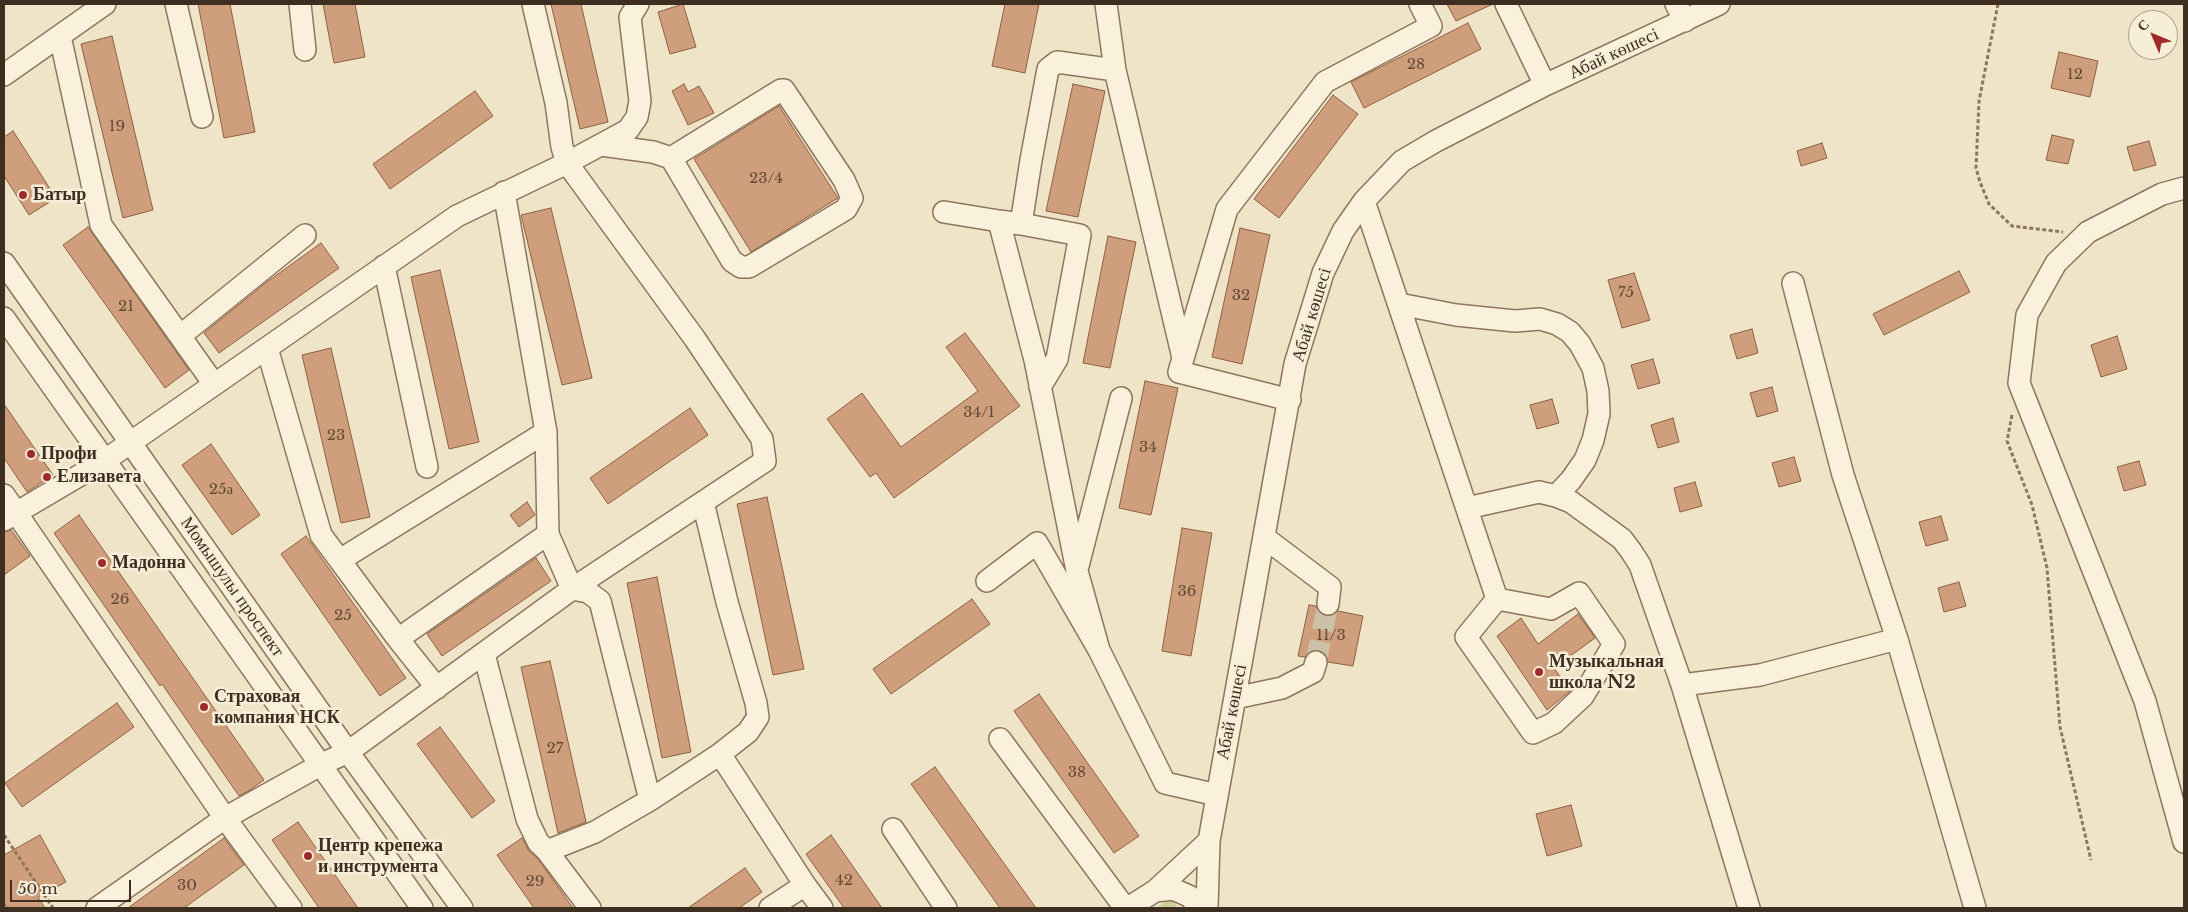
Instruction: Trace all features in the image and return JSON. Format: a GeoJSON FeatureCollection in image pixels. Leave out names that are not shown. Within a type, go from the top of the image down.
{"type":"FeatureCollection","features":[{"type":"Feature","properties":{"kind":"street"},"geometry":{"type":"LineString","coordinates":[[4,75],[105,4]]}},
{"type":"Feature","properties":{"kind":"street"},"geometry":{"type":"LineString","coordinates":[[176,4],[202,117]]}},
{"type":"Feature","properties":{"kind":"street"},"geometry":{"type":"LineString","coordinates":[[300,4],[305,50]]}},
{"type":"Feature","properties":{"kind":"street"},"geometry":{"type":"LineString","coordinates":[[97,908],[225,818],[322,764],[348,752],[572,589],[765,461],[762,439],[695,338],[567,163],[562,147],[556,103],[533,4]]}},
{"type":"Feature","properties":{"kind":"street"},"geometry":{"type":"LineString","coordinates":[[10,516],[104,461],[457,216],[567,163],[628,130],[637,117],[640,102],[630,17],[638,4]]}},
{"type":"Feature","properties":{"kind":"street"},"geometry":{"type":"LineString","coordinates":[[1106,4],[1115,70],[1183,358]]}},
{"type":"Feature","properties":{"kind":"street"},"geometry":{"type":"LineString","coordinates":[[1290,400],[1179,372],[1227,209],[1325,82],[1431,26],[1420,4]]}},
{"type":"Feature","properties":{"kind":"street"},"geometry":{"type":"LineString","coordinates":[[1506,4],[1545,86]]}},
{"type":"Feature","properties":{"kind":"street","name":"Абай көшесі"},"geometry":{"type":"LineString","coordinates":[[1208,908],[1209,841],[1295,364],[1323,272],[1343,231],[1364,201],[1402,161],[1436,141],[1545,86],[1680,12],[1719,4]]}},
{"type":"Feature","properties":{"kind":"street"},"geometry":{"type":"LineString","coordinates":[[60,36],[102,225],[214,384]]}},
{"type":"Feature","properties":{"kind":"street"},"geometry":{"type":"LineString","coordinates":[[1020,224],[1048,69],[1057,62],[1115,70]]}},
{"type":"Feature","properties":{"kind":"street"},"geometry":{"type":"LineString","coordinates":[[601,145],[653,152],[672,158],[732,262],[741,267],[749,267],[846,209],[852,198],[844,180],[784,90],[780,90],[672,158]]}},
{"type":"Feature","properties":{"kind":"street"},"geometry":{"type":"LineString","coordinates":[[2184,188],[2162,194],[2088,232],[2056,262],[2027,315],[2019,383],[2145,701],[2184,842]]}},
{"type":"Feature","properties":{"kind":"street"},"geometry":{"type":"LineString","coordinates":[[504,192],[546,432],[548,534],[572,589]]}},
{"type":"Feature","properties":{"kind":"street"},"geometry":{"type":"LineString","coordinates":[[1364,201],[1497,599]]}},
{"type":"Feature","properties":{"kind":"street"},"geometry":{"type":"LineString","coordinates":[[944,212],[1080,236],[1057,359],[1040,387]]}},
{"type":"Feature","properties":{"kind":"street"},"geometry":{"type":"LineString","coordinates":[[999,221],[1040,387],[1077,571],[1100,650]]}},
{"type":"Feature","properties":{"kind":"street"},"geometry":{"type":"LineString","coordinates":[[180,336],[305,235]]}},
{"type":"Feature","properties":{"kind":"street","name":"Момышулы проспект"},"geometry":{"type":"LineString","coordinates":[[4,263],[348,752],[462,908]]}},
{"type":"Feature","properties":{"kind":"street"},"geometry":{"type":"LineString","coordinates":[[384,266],[427,467]]}},
{"type":"Feature","properties":{"kind":"street"},"geometry":{"type":"LineString","coordinates":[[1793,283],[1843,475],[1897,639],[1974,908]]}},
{"type":"Feature","properties":{"kind":"street"},"geometry":{"type":"LineString","coordinates":[[1399,304],[1456,315],[1515,321],[1540,320],[1557,324],[1570,332],[1580,344],[1593,368],[1598,391],[1599,414],[1593,440],[1585,460],[1572,480],[1556,496]]}},
{"type":"Feature","properties":{"kind":"street","name":"Момышулы проспект"},"geometry":{"type":"LineString","coordinates":[[4,318],[104,461],[322,764],[422,908]]}},
{"type":"Feature","properties":{"kind":"street"},"geometry":{"type":"LineString","coordinates":[[266,348],[321,535],[437,688]]}},
{"type":"Feature","properties":{"kind":"street"},"geometry":{"type":"LineString","coordinates":[[1077,571],[1121,398]]}},
{"type":"Feature","properties":{"kind":"street"},"geometry":{"type":"LineString","coordinates":[[340,560],[546,432]]}},
{"type":"Feature","properties":{"kind":"street"},"geometry":{"type":"LineString","coordinates":[[1466,508],[1539,492],[1556,496],[1572,502],[1622,539],[1631,551],[1640,565],[1682,685],[1749,908]]}},
{"type":"Feature","properties":{"kind":"street"},"geometry":{"type":"LineString","coordinates":[[4,494],[10,516],[291,908]]}},
{"type":"Feature","properties":{"kind":"street"},"geometry":{"type":"LineString","coordinates":[[547,851],[595,832],[650,800],[720,754],[748,732],[758,717],[756,703],[727,602],[703,502]]}},
{"type":"Feature","properties":{"kind":"street"},"geometry":{"type":"LineString","coordinates":[[398,639],[548,534]]}},
{"type":"Feature","properties":{"kind":"street"},"geometry":{"type":"LineString","coordinates":[[1264,538],[1330,587],[1328,604]]}},
{"type":"Feature","properties":{"kind":"street"},"geometry":{"type":"LineString","coordinates":[[987,580],[1037,543],[1100,650],[1165,783],[1217,795]]}},
{"type":"Feature","properties":{"kind":"street"},"geometry":{"type":"LineString","coordinates":[[572,589],[588,592],[600,601],[650,800]]}},
{"type":"Feature","properties":{"kind":"street"},"geometry":{"type":"LineString","coordinates":[[1579,593],[1614,644],[1583,696],[1554,723],[1533,732],[1466,637],[1497,599],[1551,609],[1579,593]]}},
{"type":"Feature","properties":{"kind":"street"},"geometry":{"type":"LineString","coordinates":[[1682,685],[1760,675],[1897,639]]}},
{"type":"Feature","properties":{"kind":"street"},"geometry":{"type":"LineString","coordinates":[[484,654],[527,819],[538,842],[590,908]]}},
{"type":"Feature","properties":{"kind":"street"},"geometry":{"type":"LineString","coordinates":[[1235,698],[1282,688],[1313,672],[1316,662]]}},
{"type":"Feature","properties":{"kind":"street"},"geometry":{"type":"LineString","coordinates":[[1000,739],[1126,908],[1155,891],[1209,841]]}},
{"type":"Feature","properties":{"kind":"street"},"geometry":{"type":"LineString","coordinates":[[720,754],[822,908]]}},
{"type":"Feature","properties":{"kind":"street"},"geometry":{"type":"LineString","coordinates":[[893,829],[946,908]]}},
{"type":"Feature","properties":{"kind":"street"},"geometry":{"type":"LineString","coordinates":[[770,908],[805,885]]}},
{"type":"Feature","properties":{"kind":"street"},"geometry":{"type":"LineString","coordinates":[[1155,891],[1173,888],[1191,897],[1198,908]]}},
{"type":"Feature","properties":{"kind":"path"},"geometry":{"type":"LineString","coordinates":[[1998,4],[1979,101],[1976,168],[1980,182],[1989,204],[2012,226],[2050,231],[2088,232]]}},
{"type":"Feature","properties":{"kind":"path"},"geometry":{"type":"LineString","coordinates":[[2013,412],[2006,441],[2032,505],[2047,568],[2060,727],[2091,860]]}},
{"type":"Feature","properties":{"kind":"path"},"geometry":{"type":"LineString","coordinates":[[4,835],[54,908]]}},
{"type":"Feature","properties":{"kind":"green space"},"geometry":{"type":"Polygon","coordinates":[[[1171,898],[1178,908],[1156,908],[1171,898]]]}},
{"type":"Feature","properties":{"kind":"building"},"geometry":{"type":"Polygon","coordinates":[[[198,4],[230,4],[255,132],[224,138],[198,4]]]}},
{"type":"Feature","properties":{"kind":"building"},"geometry":{"type":"Polygon","coordinates":[[[323,4],[355,4],[365,57],[334,63],[323,4]]]}},
{"type":"Feature","properties":{"kind":"building"},"geometry":{"type":"Polygon","coordinates":[[[551,4],[581,4],[608,122],[580,129],[551,4]]]}},
{"type":"Feature","properties":{"kind":"building"},"geometry":{"type":"Polygon","coordinates":[[[683,4],[696,47],[670,54],[658,12],[683,4]]]}},
{"type":"Feature","properties":{"kind":"building"},"geometry":{"type":"Polygon","coordinates":[[[1005,4],[1039,4],[1025,73],[992,66],[1005,4]]]}},
{"type":"Feature","properties":{"kind":"building"},"geometry":{"type":"Polygon","coordinates":[[[1447,4],[1493,4],[1456,21],[1447,4]]]}},
{"type":"Feature","properties":{"kind":"building"},"geometry":{"type":"Polygon","coordinates":[[[1468,23],[1481,49],[1364,108],[1351,82],[1468,23]]]}},
{"type":"Feature","properties":{"kind":"building"},"geometry":{"type":"Polygon","coordinates":[[[112,36],[153,210],[123,218],[81,44],[112,36]]]}},
{"type":"Feature","properties":{"kind":"building"},"geometry":{"type":"Polygon","coordinates":[[[2059,52],[2098,61],[2090,97],[2051,88],[2059,52]]]}},
{"type":"Feature","properties":{"kind":"building"},"geometry":{"type":"Polygon","coordinates":[[[684,84],[688,92],[699,86],[714,113],[688,125],[672,91],[684,84]]]}},
{"type":"Feature","properties":{"kind":"building"},"geometry":{"type":"Polygon","coordinates":[[[1073,84],[1105,91],[1078,217],[1046,211],[1073,84]]]}},
{"type":"Feature","properties":{"kind":"building"},"geometry":{"type":"Polygon","coordinates":[[[475,91],[493,116],[390,189],[373,164],[475,91]]]}},
{"type":"Feature","properties":{"kind":"building"},"geometry":{"type":"Polygon","coordinates":[[[1333,95],[1358,114],[1279,218],[1254,199],[1333,95]]]}},
{"type":"Feature","properties":{"kind":"building"},"geometry":{"type":"Polygon","coordinates":[[[779,106],[838,198],[751,252],[694,159],[779,106]]]}},
{"type":"Feature","properties":{"kind":"building"},"geometry":{"type":"Polygon","coordinates":[[[13,131],[56,198],[29,215],[4,176],[4,137],[13,131]]]}},
{"type":"Feature","properties":{"kind":"building"},"geometry":{"type":"Polygon","coordinates":[[[2052,135],[2074,140],[2068,164],[2046,160],[2052,135]]]}},
{"type":"Feature","properties":{"kind":"building"},"geometry":{"type":"Polygon","coordinates":[[[2149,141],[2156,165],[2134,171],[2127,147],[2149,141]]]}},
{"type":"Feature","properties":{"kind":"building"},"geometry":{"type":"Polygon","coordinates":[[[1822,143],[1827,158],[1801,166],[1797,151],[1822,143]]]}},
{"type":"Feature","properties":{"kind":"building"},"geometry":{"type":"Polygon","coordinates":[[[551,208],[592,378],[562,385],[521,215],[551,208]]]}},
{"type":"Feature","properties":{"kind":"building"},"geometry":{"type":"Polygon","coordinates":[[[88,227],[189,370],[165,388],[63,245],[88,227]]]}},
{"type":"Feature","properties":{"kind":"building"},"geometry":{"type":"Polygon","coordinates":[[[1240,228],[1270,235],[1242,364],[1212,357],[1240,228]]]}},
{"type":"Feature","properties":{"kind":"building"},"geometry":{"type":"Polygon","coordinates":[[[1108,236],[1136,242],[1110,368],[1083,363],[1108,236]]]}},
{"type":"Feature","properties":{"kind":"building"},"geometry":{"type":"Polygon","coordinates":[[[321,243],[339,268],[219,353],[204,333],[267,282],[321,243]]]}},
{"type":"Feature","properties":{"kind":"building"},"geometry":{"type":"Polygon","coordinates":[[[440,270],[479,442],[449,449],[411,277],[440,270]]]}},
{"type":"Feature","properties":{"kind":"building"},"geometry":{"type":"Polygon","coordinates":[[[1959,271],[1970,292],[1884,335],[1873,314],[1959,271]]]}},
{"type":"Feature","properties":{"kind":"building"},"geometry":{"type":"Polygon","coordinates":[[[1634,273],[1650,320],[1622,328],[1608,280],[1634,273]]]}},
{"type":"Feature","properties":{"kind":"building"},"geometry":{"type":"Polygon","coordinates":[[[1752,329],[1758,353],[1737,359],[1730,335],[1752,329]]]}},
{"type":"Feature","properties":{"kind":"building"},"geometry":{"type":"Polygon","coordinates":[[[965,333],[1020,406],[894,498],[876,473],[870,477],[827,419],[862,393],[901,447],[978,391],[946,347],[965,333]]]}},
{"type":"Feature","properties":{"kind":"building"},"geometry":{"type":"Polygon","coordinates":[[[2117,336],[2127,369],[2101,377],[2091,345],[2117,336]]]}},
{"type":"Feature","properties":{"kind":"building"},"geometry":{"type":"Polygon","coordinates":[[[331,348],[370,517],[341,523],[302,355],[331,348]]]}},
{"type":"Feature","properties":{"kind":"building"},"geometry":{"type":"Polygon","coordinates":[[[1653,359],[1660,383],[1638,389],[1631,365],[1653,359]]]}},
{"type":"Feature","properties":{"kind":"building"},"geometry":{"type":"Polygon","coordinates":[[[1145,381],[1178,388],[1151,515],[1119,508],[1145,381]]]}},
{"type":"Feature","properties":{"kind":"building"},"geometry":{"type":"Polygon","coordinates":[[[1772,387],[1778,411],[1757,417],[1750,393],[1772,387]]]}},
{"type":"Feature","properties":{"kind":"building"},"geometry":{"type":"Polygon","coordinates":[[[1552,399],[1559,423],[1537,429],[1530,405],[1552,399]]]}},
{"type":"Feature","properties":{"kind":"building"},"geometry":{"type":"Polygon","coordinates":[[[4,404],[53,475],[27,492],[4,458],[4,404]]]}},
{"type":"Feature","properties":{"kind":"building"},"geometry":{"type":"Polygon","coordinates":[[[690,408],[708,435],[608,504],[590,478],[690,408]]]}},
{"type":"Feature","properties":{"kind":"building"},"geometry":{"type":"Polygon","coordinates":[[[1673,418],[1679,442],[1658,448],[1651,425],[1673,418]]]}},
{"type":"Feature","properties":{"kind":"building"},"geometry":{"type":"Polygon","coordinates":[[[211,444],[260,515],[232,535],[182,465],[211,444]]]}},
{"type":"Feature","properties":{"kind":"building"},"geometry":{"type":"Polygon","coordinates":[[[1794,457],[1801,481],[1779,487],[1772,463],[1794,457]]]}},
{"type":"Feature","properties":{"kind":"building"},"geometry":{"type":"Polygon","coordinates":[[[2139,461],[2146,485],[2124,491],[2117,467],[2139,461]]]}},
{"type":"Feature","properties":{"kind":"building"},"geometry":{"type":"Polygon","coordinates":[[[1695,482],[1702,506],[1680,512],[1674,488],[1695,482]]]}},
{"type":"Feature","properties":{"kind":"building"},"geometry":{"type":"Polygon","coordinates":[[[767,497],[804,669],[773,675],[737,504],[767,497]]]}},
{"type":"Feature","properties":{"kind":"building"},"geometry":{"type":"Polygon","coordinates":[[[527,502],[535,515],[519,527],[510,515],[527,502]]]}},
{"type":"Feature","properties":{"kind":"building"},"geometry":{"type":"Polygon","coordinates":[[[79,515],[264,780],[250,790],[239,796],[54,533],[79,515]]]}},
{"type":"Feature","properties":{"kind":"building"},"geometry":{"type":"Polygon","coordinates":[[[1941,516],[1948,540],[1926,546],[1919,522],[1941,516]]]}},
{"type":"Feature","properties":{"kind":"building"},"geometry":{"type":"Polygon","coordinates":[[[1182,528],[1212,533],[1191,656],[1162,651],[1182,528]]]}},
{"type":"Feature","properties":{"kind":"building"},"geometry":{"type":"Polygon","coordinates":[[[11,530],[30,556],[4,575],[4,532],[11,530]]]}},
{"type":"Feature","properties":{"kind":"building"},"geometry":{"type":"Polygon","coordinates":[[[306,536],[406,678],[380,696],[281,554],[306,536]]]}},
{"type":"Feature","properties":{"kind":"building"},"geometry":{"type":"Polygon","coordinates":[[[536,558],[551,581],[442,656],[427,634],[536,558]]]}},
{"type":"Feature","properties":{"kind":"building"},"geometry":{"type":"Polygon","coordinates":[[[657,577],[691,752],[662,758],[627,583],[657,577]]]}},
{"type":"Feature","properties":{"kind":"building"},"geometry":{"type":"Polygon","coordinates":[[[1959,582],[1966,606],[1944,612],[1938,588],[1959,582]]]}},
{"type":"Feature","properties":{"kind":"building"},"geometry":{"type":"Polygon","coordinates":[[[972,599],[990,624],[891,694],[873,669],[972,599]]]}},
{"type":"Feature","properties":{"kind":"building"},"geometry":{"type":"Polygon","coordinates":[[[1309,605],[1316,606],[1320,614],[1326,616],[1333,615],[1338,611],[1363,616],[1353,666],[1328,662],[1325,654],[1319,650],[1313,650],[1305,657],[1298,656],[1309,605]]]}},
{"type":"Feature","properties":{"kind":"building"},"geometry":{"type":"Polygon","coordinates":[[[1578,614],[1595,638],[1554,668],[1570,691],[1547,710],[1497,636],[1521,618],[1538,644],[1578,614]]]}},
{"type":"Feature","properties":{"kind":"building"},"geometry":{"type":"Polygon","coordinates":[[[550,661],[586,822],[558,833],[521,667],[550,661]]]}},
{"type":"Feature","properties":{"kind":"building"},"geometry":{"type":"Polygon","coordinates":[[[1039,694],[1139,836],[1114,853],[1014,711],[1039,694]]]}},
{"type":"Feature","properties":{"kind":"building"},"geometry":{"type":"Polygon","coordinates":[[[117,703],[134,727],[22,807],[5,783],[117,703]]]}},
{"type":"Feature","properties":{"kind":"building"},"geometry":{"type":"Polygon","coordinates":[[[440,727],[495,801],[472,818],[417,744],[440,727]]]}},
{"type":"Feature","properties":{"kind":"building"},"geometry":{"type":"Polygon","coordinates":[[[935,767],[1036,908],[1000,908],[911,784],[935,767]]]}},
{"type":"Feature","properties":{"kind":"building"},"geometry":{"type":"Polygon","coordinates":[[[1571,805],[1582,846],[1547,856],[1536,814],[1571,805]]]}},
{"type":"Feature","properties":{"kind":"building"},"geometry":{"type":"Polygon","coordinates":[[[298,822],[358,908],[319,908],[272,840],[298,822]]]}},
{"type":"Feature","properties":{"kind":"building"},"geometry":{"type":"Polygon","coordinates":[[[40,835],[66,882],[38,897],[45,908],[7,908],[4,902],[4,855],[40,835]]]}},
{"type":"Feature","properties":{"kind":"building"},"geometry":{"type":"Polygon","coordinates":[[[831,835],[882,908],[844,908],[806,854],[831,835]]]}},
{"type":"Feature","properties":{"kind":"building"},"geometry":{"type":"Polygon","coordinates":[[[224,838],[244,865],[184,908],[128,908],[224,838]]]}},
{"type":"Feature","properties":{"kind":"building"},"geometry":{"type":"Polygon","coordinates":[[[522,838],[529,851],[538,859],[573,908],[534,908],[497,855],[522,838]]]}},
{"type":"Feature","properties":{"kind":"building"},"geometry":{"type":"Polygon","coordinates":[[[745,868],[762,892],[739,908],[688,908],[745,868]]]}},
{"type":"Feature","properties":{"kind":"tunnel"},"geometry":{"type":"LineString","coordinates":[[1316,662],[1328,604]]}},
{"type":"Feature","properties":{"kind":"place","name":"Батыр"},"geometry":{"type":"Point","coordinates":[23,195]}},
{"type":"Feature","properties":{"kind":"place","name":"Профи"},"geometry":{"type":"Point","coordinates":[31,454]}},
{"type":"Feature","properties":{"kind":"place","name":"Елизавета"},"geometry":{"type":"Point","coordinates":[47,477]}},
{"type":"Feature","properties":{"kind":"place","name":"Мадонна"},"geometry":{"type":"Point","coordinates":[102,563]}},
{"type":"Feature","properties":{"kind":"place","name":"Музыкальная школа N2"},"geometry":{"type":"Point","coordinates":[1539,672]}},
{"type":"Feature","properties":{"kind":"place","name":"Страховая компания НСК"},"geometry":{"type":"Point","coordinates":[204,707]}},
{"type":"Feature","properties":{"kind":"place","name":"Центр крепежа и инструмента"},"geometry":{"type":"Point","coordinates":[308,856]}}]}
